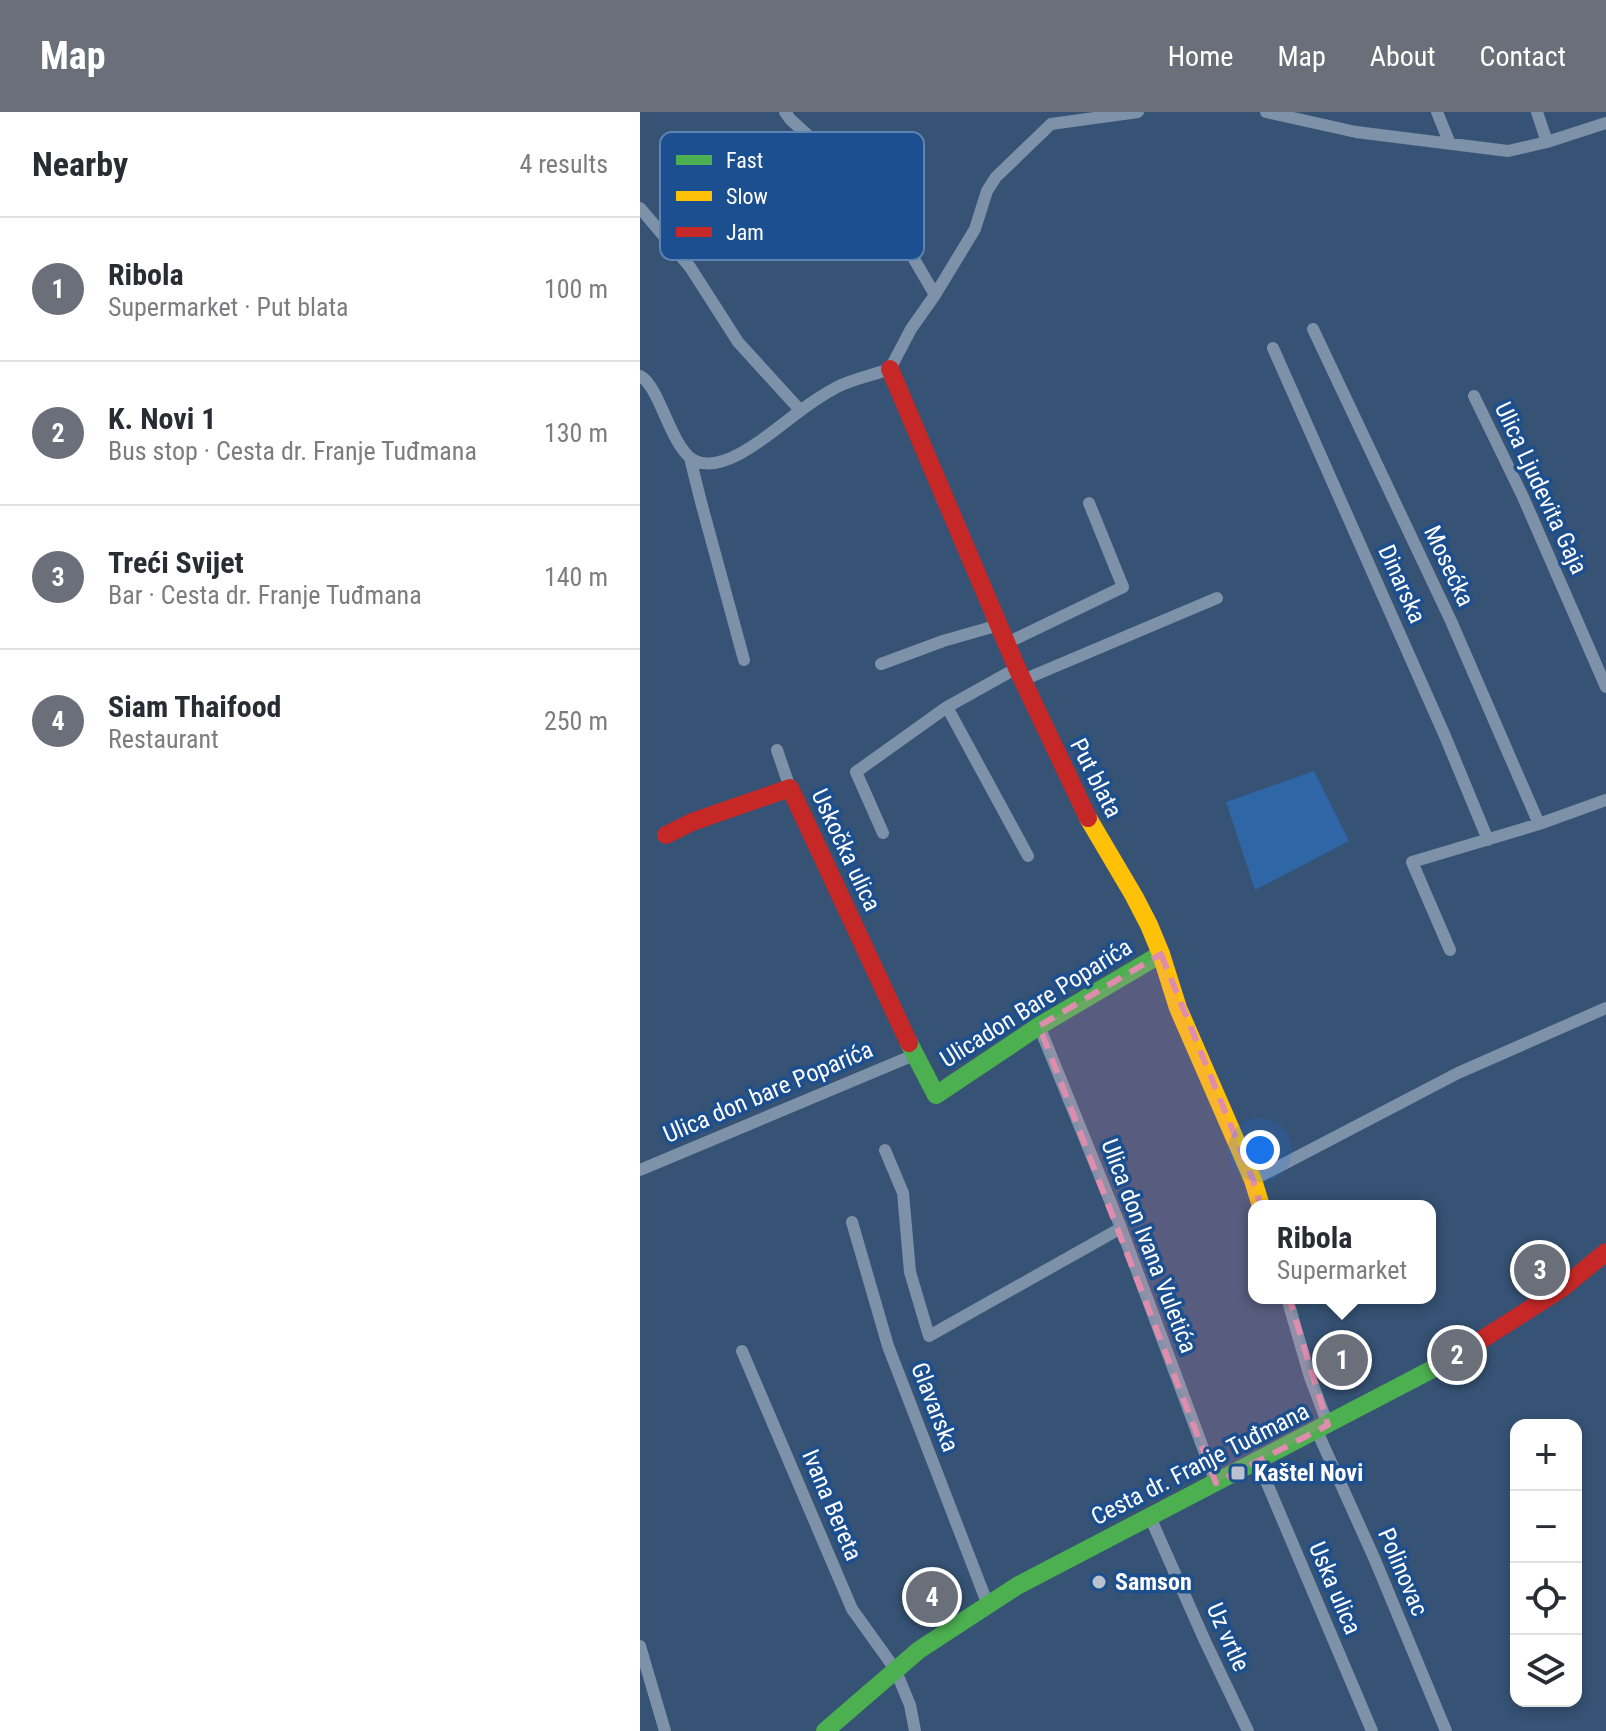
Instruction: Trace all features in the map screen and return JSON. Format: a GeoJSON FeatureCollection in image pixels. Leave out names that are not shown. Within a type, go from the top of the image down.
{"type":"FeatureCollection","features":[{"type":"Feature","properties":{"kind":"street"},"geometry":{"type":"LineString","coordinates":[[785,112],[804,132]]}},
{"type":"Feature","properties":{"kind":"street"},"geometry":{"type":"LineString","coordinates":[[690,458],[703,463],[746,452],[800,410],[839,386],[890,369],[911,329],[975,229],[987,191],[1048,118],[1138,112]]}},
{"type":"Feature","properties":{"kind":"street"},"geometry":{"type":"LineString","coordinates":[[1266,112],[1356,132],[1508,151],[1606,123]]}},
{"type":"Feature","properties":{"kind":"street"},"geometry":{"type":"LineString","coordinates":[[1437,112],[1450,144]]}},
{"type":"Feature","properties":{"kind":"street"},"geometry":{"type":"LineString","coordinates":[[1537,112],[1547,142]]}},
{"type":"Feature","properties":{"kind":"street"},"geometry":{"type":"LineString","coordinates":[[640,208],[660,232]]}},
{"type":"Feature","properties":{"kind":"street"},"geometry":{"type":"LineString","coordinates":[[684,260],[738,342],[800,410]]}},
{"type":"Feature","properties":{"kind":"street"},"geometry":{"type":"LineString","coordinates":[[915,260],[935,295]]}},
{"type":"Feature","properties":{"kind":"street","name":"Mosećka"},"geometry":{"type":"LineString","coordinates":[[1313,329],[1451,621],[1539,824]]}},
{"type":"Feature","properties":{"kind":"street","name":"Dinarska"},"geometry":{"type":"LineString","coordinates":[[1273,348],[1488,840]]}},
{"type":"Feature","properties":{"kind":"street","name":"Put blata"},"geometry":{"type":"LineString","coordinates":[[890,369],[1060,762],[1134,896],[1161,954],[1178,1008],[1259,1200]]}},
{"type":"Feature","properties":{"kind":"street"},"geometry":{"type":"LineString","coordinates":[[640,376],[645,378],[654,392],[662,412],[690,458],[744,660]]}},
{"type":"Feature","properties":{"kind":"street","name":"Ulica Ljudevita Gaja"},"geometry":{"type":"LineString","coordinates":[[1474,396],[1523,497],[1606,687]]}},
{"type":"Feature","properties":{"kind":"street"},"geometry":{"type":"LineString","coordinates":[[1007,643],[1123,587],[1089,503]]}},
{"type":"Feature","properties":{"kind":"street"},"geometry":{"type":"LineString","coordinates":[[883,833],[856,772],[947,707],[1020,674],[1217,598]]}},
{"type":"Feature","properties":{"kind":"street"},"geometry":{"type":"LineString","coordinates":[[881,664],[999,625]]}},
{"type":"Feature","properties":{"kind":"street"},"geometry":{"type":"LineString","coordinates":[[947,707],[1028,856]]}},
{"type":"Feature","properties":{"kind":"street"},"geometry":{"type":"LineString","coordinates":[[777,750],[790,788]]}},
{"type":"Feature","properties":{"kind":"street","name":"Uskočka ulica"},"geometry":{"type":"LineString","coordinates":[[666,835],[692,822],[790,788],[914,1055]]}},
{"type":"Feature","properties":{"kind":"street"},"geometry":{"type":"LineString","coordinates":[[1450,950],[1412,862],[1539,824],[1606,800]]}},
{"type":"Feature","properties":{"kind":"street","name":"Ulicadon Bare Poparića"},"geometry":{"type":"LineString","coordinates":[[914,1055],[936,1095],[1039,1026],[1161,954]]}},
{"type":"Feature","properties":{"kind":"street"},"geometry":{"type":"LineString","coordinates":[[1253,1180],[1458,1073],[1606,1008]]}},
{"type":"Feature","properties":{"kind":"street","name":"Ulica don Ivana Vuletića"},"geometry":{"type":"LineString","coordinates":[[1039,1026],[1121,1228],[1216,1483]]}},
{"type":"Feature","properties":{"kind":"street","name":"Ulica don bare Poparića"},"geometry":{"type":"LineString","coordinates":[[640,1170],[914,1055]]}},
{"type":"Feature","properties":{"kind":"street"},"geometry":{"type":"LineString","coordinates":[[885,1150],[903,1193],[910,1272],[929,1336],[1121,1228]]}},
{"type":"Feature","properties":{"kind":"street","name":"Glavarska"},"geometry":{"type":"LineString","coordinates":[[852,1222],[888,1346],[988,1605]]}},
{"type":"Feature","properties":{"kind":"street","name":"Cesta dr. Franje Tuđmana"},"geometry":{"type":"LineString","coordinates":[[826,1731],[919,1650],[1017,1586],[1437,1368],[1561,1289],[1606,1252]]}},
{"type":"Feature","properties":{"kind":"street"},"geometry":{"type":"LineString","coordinates":[[1289,1304],[1323,1428]]}},
{"type":"Feature","properties":{"kind":"street","name":"Ivana Bereta"},"geometry":{"type":"LineString","coordinates":[[742,1351],[852,1609],[895,1669],[910,1705],[915,1731]]}},
{"type":"Feature","properties":{"kind":"street","name":"Polinovac"},"geometry":{"type":"LineString","coordinates":[[1323,1428],[1446,1731]]}},
{"type":"Feature","properties":{"kind":"street","name":"Uska ulica"},"geometry":{"type":"LineString","coordinates":[[1258,1462],[1372,1731]]}},
{"type":"Feature","properties":{"kind":"street","name":"Uz vrtle"},"geometry":{"type":"LineString","coordinates":[[1150,1517],[1248,1731]]}},
{"type":"Feature","properties":{"kind":"street"},"geometry":{"type":"LineString","coordinates":[[640,1646],[665,1731]]}},
{"type":"Feature","properties":{"kind":"highlighted area"},"geometry":{"type":"Polygon","coordinates":[[[1161,954],[1253,1180],[1328,1425],[1216,1483],[1039,1026],[1161,954]]]}},
{"type":"Feature","properties":{"kind":"shaded area"},"geometry":{"type":"Polygon","coordinates":[[[1314,771],[1349,841],[1255,890],[1226,802],[1314,771]]]}},
{"type":"Feature","properties":{"kind":"traffic: fast"},"geometry":{"type":"LineString","coordinates":[[909,1043],[936,1095],[1039,1026],[1161,954]]}},
{"type":"Feature","properties":{"kind":"traffic: fast"},"geometry":{"type":"LineString","coordinates":[[825,1731],[919,1650],[1017,1586],[1448,1361]]}},
{"type":"Feature","properties":{"kind":"traffic: slow"},"geometry":{"type":"LineString","coordinates":[[1088,818],[1149,925],[1178,1008],[1259,1200]]}},
{"type":"Feature","properties":{"kind":"traffic: jam"},"geometry":{"type":"LineString","coordinates":[[890,369],[1017,668],[1088,818]]}},
{"type":"Feature","properties":{"kind":"traffic: jam"},"geometry":{"type":"LineString","coordinates":[[666,835],[692,822],[790,788],[909,1043]]}},
{"type":"Feature","properties":{"kind":"traffic: jam"},"geometry":{"type":"LineString","coordinates":[[1448,1361],[1561,1289],[1606,1252]]}},
{"type":"Feature","properties":{"kind":"place","name":"Treći Svijet"},"geometry":{"type":"Point","coordinates":[1540,1270]}},
{"type":"Feature","properties":{"kind":"place","name":"K. Novi 1"},"geometry":{"type":"Point","coordinates":[1457,1355]}},
{"type":"Feature","properties":{"kind":"place","name":"Ribola"},"geometry":{"type":"Point","coordinates":[1342,1360]}},
{"type":"Feature","properties":{"kind":"place","name":"Kaštel Novi"},"geometry":{"type":"Point","coordinates":[1238,1473]}},
{"type":"Feature","properties":{"kind":"place","name":"Samson"},"geometry":{"type":"Point","coordinates":[1099,1582]}},
{"type":"Feature","properties":{"kind":"place","name":"Siam Thaifood"},"geometry":{"type":"Point","coordinates":[932,1597]}}]}
